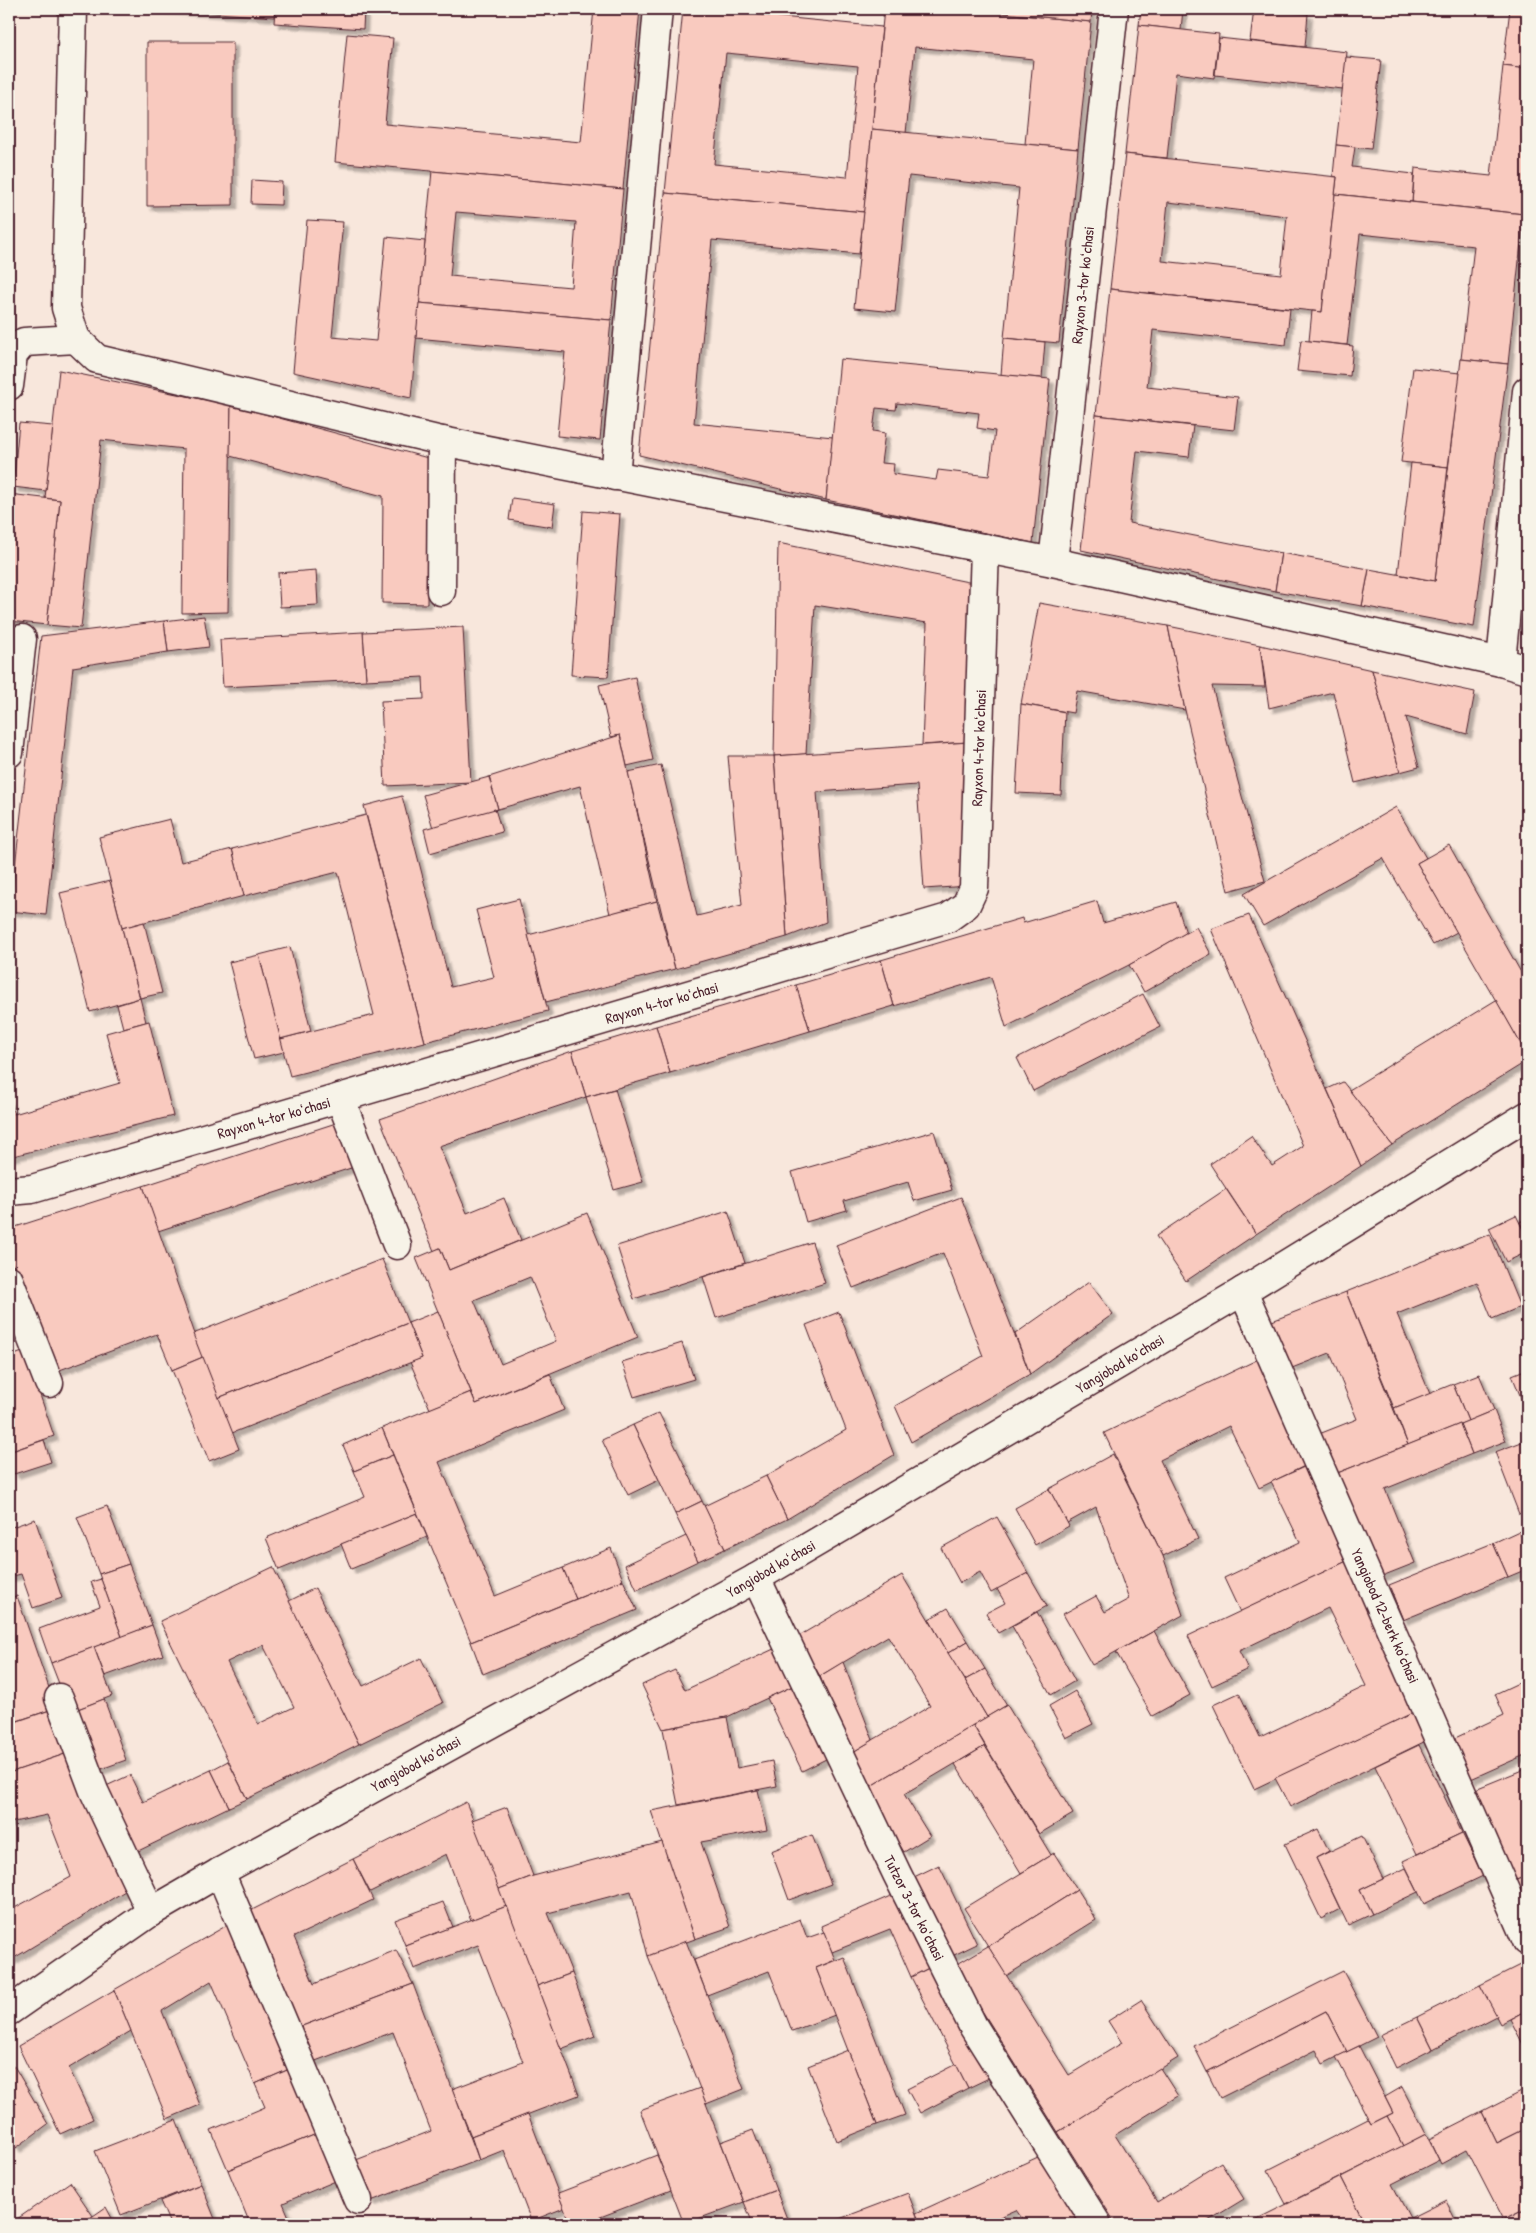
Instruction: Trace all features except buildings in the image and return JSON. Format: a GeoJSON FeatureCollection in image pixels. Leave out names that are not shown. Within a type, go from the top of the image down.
{"type":"FeatureCollection","features":[{"type":"Feature","properties":{"kind":"street"},"geometry":{"type":"LineString","coordinates":[[70,9],[66,308],[76,339],[97,359],[442,441],[1053,562],[1501,662],[1527,670]]}},
{"type":"Feature","properties":{"kind":"street"},"geometry":{"type":"LineString","coordinates":[[615,476],[658,9]]}},
{"type":"Feature","properties":{"kind":"street","name":"Rayxon 3-tor koʻchasi"},"geometry":{"type":"LineString","coordinates":[[1053,562],[1114,9]]}},
{"type":"Feature","properties":{"kind":"street"},"geometry":{"type":"LineString","coordinates":[[9,386],[13,355],[24,342],[76,339]]}},
{"type":"Feature","properties":{"kind":"street"},"geometry":{"type":"LineString","coordinates":[[1501,662],[1527,391]]}},
{"type":"Feature","properties":{"kind":"street"},"geometry":{"type":"LineString","coordinates":[[441,591],[442,441]]}},
{"type":"Feature","properties":{"kind":"street","name":"Rayxon 4-tor koʻchasi"},"geometry":{"type":"LineString","coordinates":[[9,1191],[32,1189],[948,918],[966,906],[974,888],[985,548]]}},
{"type":"Feature","properties":{"kind":"street"},"geometry":{"type":"LineString","coordinates":[[9,753],[22,639]]}},
{"type":"Feature","properties":{"kind":"street"},"geometry":{"type":"LineString","coordinates":[[340,1098],[397,1245]]}},
{"type":"Feature","properties":{"kind":"street","name":"Yangiobod koʻchasi"},"geometry":{"type":"LineString","coordinates":[[9,2011],[151,1912],[220,1872],[756,1578],[1243,1291],[1527,1116]]}},
{"type":"Feature","properties":{"kind":"street"},"geometry":{"type":"LineString","coordinates":[[9,1280],[49,1383]]}},
{"type":"Feature","properties":{"kind":"street","name":"Yangiobod 12-berk koʻchasi"},"geometry":{"type":"LineString","coordinates":[[1243,1291],[1527,1941]]}},
{"type":"Feature","properties":{"kind":"street","name":"Tutzor 3-tor koʻchasi"},"geometry":{"type":"LineString","coordinates":[[756,1578],[897,1874],[973,2026],[1097,2224]]}},
{"type":"Feature","properties":{"kind":"street"},"geometry":{"type":"LineString","coordinates":[[60,1698],[94,1791],[151,1912]]}},
{"type":"Feature","properties":{"kind":"street"},"geometry":{"type":"LineString","coordinates":[[220,1872],[358,2200]]}}]}
